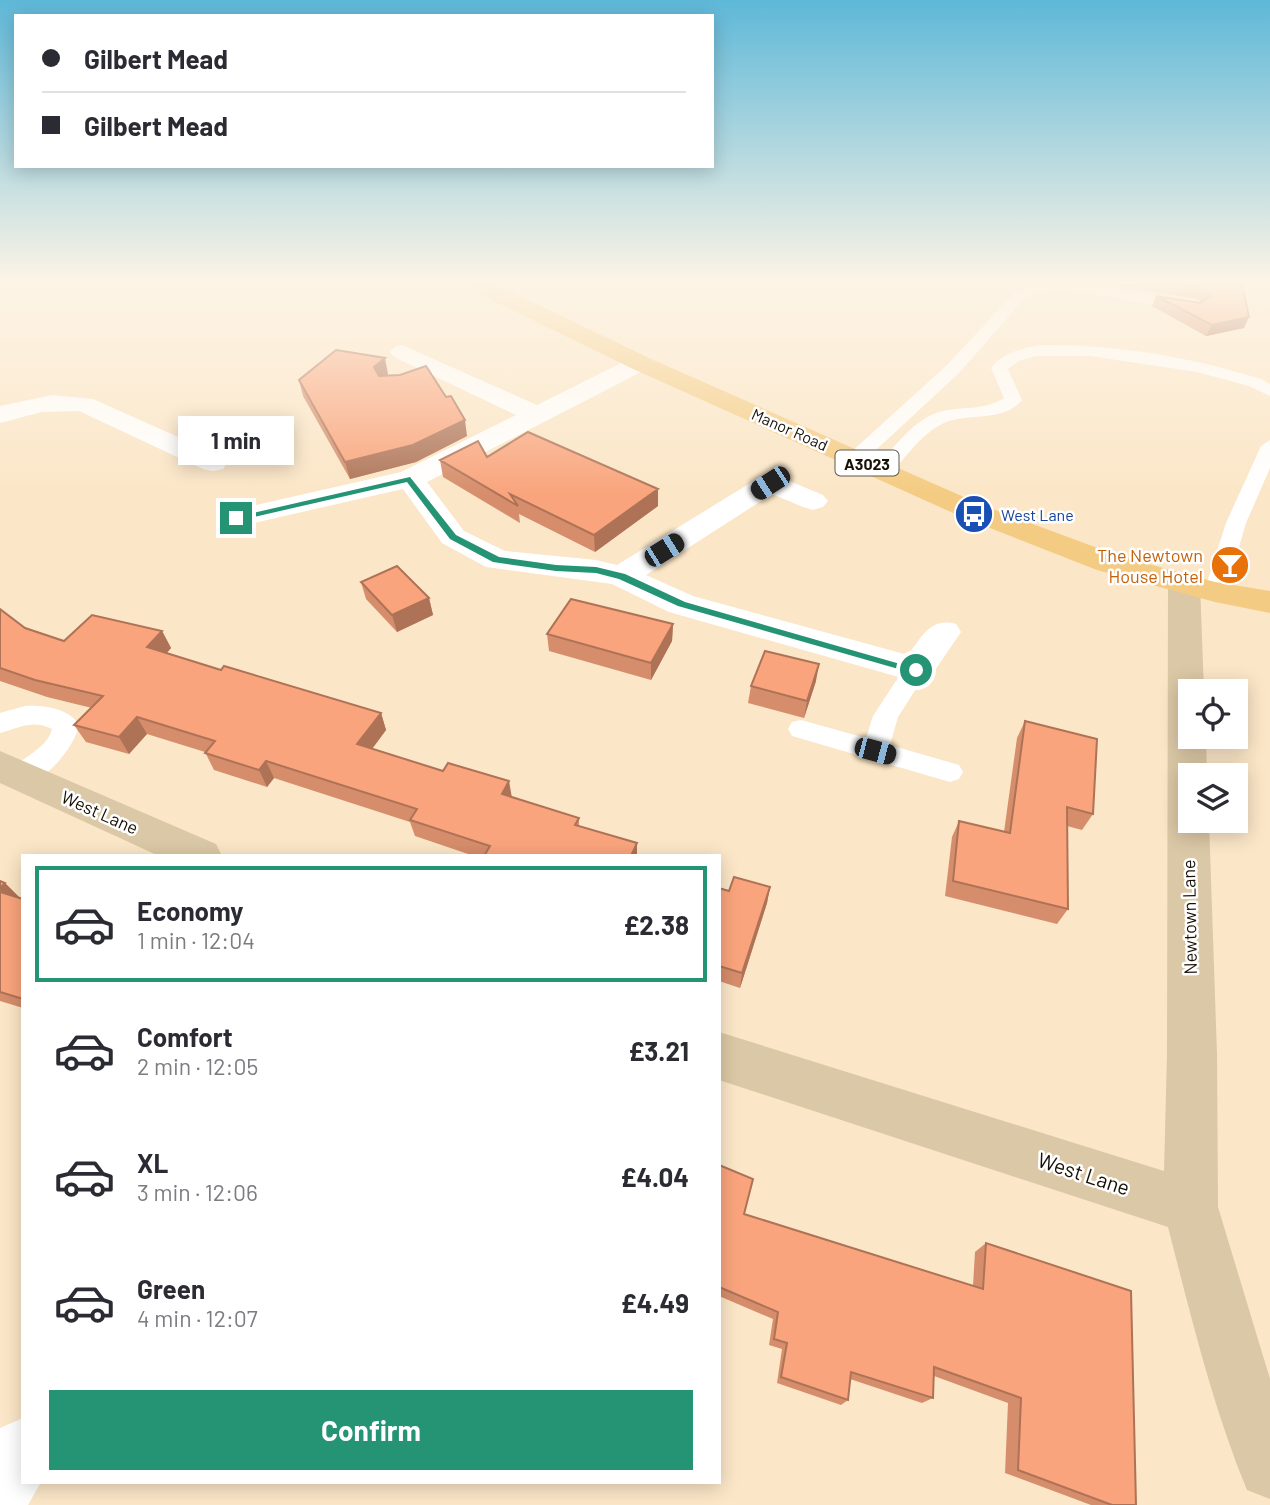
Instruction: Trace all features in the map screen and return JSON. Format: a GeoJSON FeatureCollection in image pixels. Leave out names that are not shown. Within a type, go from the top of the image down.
{"type":"FeatureCollection","features":[{"type":"Feature","properties":{"kind":"main road","name":"Manor Road"},"geometry":{"type":"LineString","coordinates":[[622,354],[972,511],[1108,563],[1200,588],[1270,602]]}},
{"type":"Feature","properties":{"kind":"street"},"geometry":{"type":"LineString","coordinates":[[407,354],[535,414]]}},
{"type":"Feature","properties":{"kind":"street"},"geometry":{"type":"LineString","coordinates":[[236,518],[410,479],[640,363]]}},
{"type":"Feature","properties":{"kind":"street"},"geometry":{"type":"LineString","coordinates":[[402,380],[434,367]]}},
{"type":"Feature","properties":{"kind":"street"},"geometry":{"type":"LineString","coordinates":[[0,415],[27,405],[62,401],[84,404],[213,463]]}},
{"type":"Feature","properties":{"kind":"street"},"geometry":{"type":"LineString","coordinates":[[410,479],[453,537],[497,560],[596,570],[622,576],[681,604],[916,670],[944,632]]}},
{"type":"Feature","properties":{"kind":"street"},"geometry":{"type":"LineString","coordinates":[[622,576],[770,483],[813,501]]}},
{"type":"Feature","properties":{"kind":"street","name":"Newtown Lane"},"geometry":{"type":"LineString","coordinates":[[1191,1207],[1200,588]]}},
{"type":"Feature","properties":{"kind":"street","name":"West Lane"},"geometry":{"type":"LineString","coordinates":[[10,771],[197,854]]}},
{"type":"Feature","properties":{"kind":"street","name":"West Lane"},"geometry":{"type":"LineString","coordinates":[[721,1057],[1191,1207]]}},
{"type":"Feature","properties":{"kind":"street"},"geometry":{"type":"LineString","coordinates":[[1191,1207],[1243,1392],[1270,1467]]}},
{"type":"Feature","properties":{"kind":"street"},"geometry":{"type":"LineString","coordinates":[[0,1491],[21,1454]]}},
{"type":"Feature","properties":{"kind":"lane"},"geometry":{"type":"LineString","coordinates":[[856,458],[966,354]]}},
{"type":"Feature","properties":{"kind":"lane"},"geometry":{"type":"LineString","coordinates":[[883,470],[933,420],[964,410],[1004,409],[1013,400],[999,368],[1012,355],[1017,354]]}},
{"type":"Feature","properties":{"kind":"lane"},"geometry":{"type":"LineString","coordinates":[[1110,354],[1238,376],[1270,391]]}},
{"type":"Feature","properties":{"kind":"lane"},"geometry":{"type":"LineString","coordinates":[[1200,588],[1236,523],[1270,446]]}},
{"type":"Feature","properties":{"kind":"lane"},"geometry":{"type":"LineString","coordinates":[[875,751],[886,716],[916,670]]}},
{"type":"Feature","properties":{"kind":"lane"},"geometry":{"type":"LineString","coordinates":[[0,724],[29,715],[43,715],[66,725],[66,734],[61,742],[10,771]]}},
{"type":"Feature","properties":{"kind":"lane"},"geometry":{"type":"LineString","coordinates":[[801,729],[950,772]]}},
{"type":"Feature","properties":{"kind":"building"},"geometry":{"type":"Polygon","coordinates":[[[331,354],[362,354],[385,358],[374,367],[379,376],[400,375],[426,366],[446,397],[451,396],[465,420],[413,445],[345,462],[299,380],[331,354]]]}},
{"type":"Feature","properties":{"kind":"building"},"geometry":{"type":"Polygon","coordinates":[[[528,432],[658,489],[594,535],[510,494],[518,506],[440,460],[478,441],[487,457],[528,432]]]}},
{"type":"Feature","properties":{"kind":"building"},"geometry":{"type":"Polygon","coordinates":[[[397,566],[429,598],[392,615],[361,582],[397,566]]]}},
{"type":"Feature","properties":{"kind":"building"},"geometry":{"type":"Polygon","coordinates":[[[571,599],[673,624],[651,663],[547,634],[571,599]]]}},
{"type":"Feature","properties":{"kind":"building"},"geometry":{"type":"Polygon","coordinates":[[[0,609],[25,628],[64,641],[92,615],[162,631],[147,647],[221,670],[224,666],[381,713],[357,744],[443,771],[448,763],[509,781],[502,794],[579,818],[575,825],[637,843],[632,854],[485,854],[490,846],[410,820],[417,809],[266,761],[259,770],[205,753],[215,741],[137,717],[119,737],[74,725],[103,696],[35,680],[0,668],[0,609]]]}},
{"type":"Feature","properties":{"kind":"building"},"geometry":{"type":"Polygon","coordinates":[[[765,651],[819,664],[807,701],[751,686],[765,651]]]}},
{"type":"Feature","properties":{"kind":"building"},"geometry":{"type":"Polygon","coordinates":[[[1025,721],[1097,739],[1093,814],[1067,807],[1068,909],[953,881],[959,821],[1010,833],[1025,721]]]}},
{"type":"Feature","properties":{"kind":"building"},"geometry":{"type":"Polygon","coordinates":[[[734,877],[770,887],[742,973],[721,967],[721,889],[729,891],[734,877]]]}},
{"type":"Feature","properties":{"kind":"building"},"geometry":{"type":"Polygon","coordinates":[[[0,892],[21,898],[21,998],[0,992],[0,892]]]}},
{"type":"Feature","properties":{"kind":"building"},"geometry":{"type":"Polygon","coordinates":[[[721,1166],[753,1179],[744,1214],[983,1289],[986,1243],[1131,1291],[1136,1505],[1112,1505],[1018,1470],[1021,1398],[934,1367],[933,1398],[851,1372],[848,1400],[781,1377],[787,1343],[774,1339],[778,1312],[721,1288],[721,1166]]]}},
{"type":"Feature","properties":{"kind":"place","name":"West Lane"},"geometry":{"type":"Point","coordinates":[974,514]}},
{"type":"Feature","properties":{"kind":"place","name":"The Newtown House Hotel"},"geometry":{"type":"Point","coordinates":[1230,565]}},
{"type":"Feature","properties":{"kind":"route"},"geometry":{"type":"LineString","coordinates":[[236,518],[410,479],[453,537],[497,560],[596,570],[622,576],[681,604],[916,670]]}}]}
